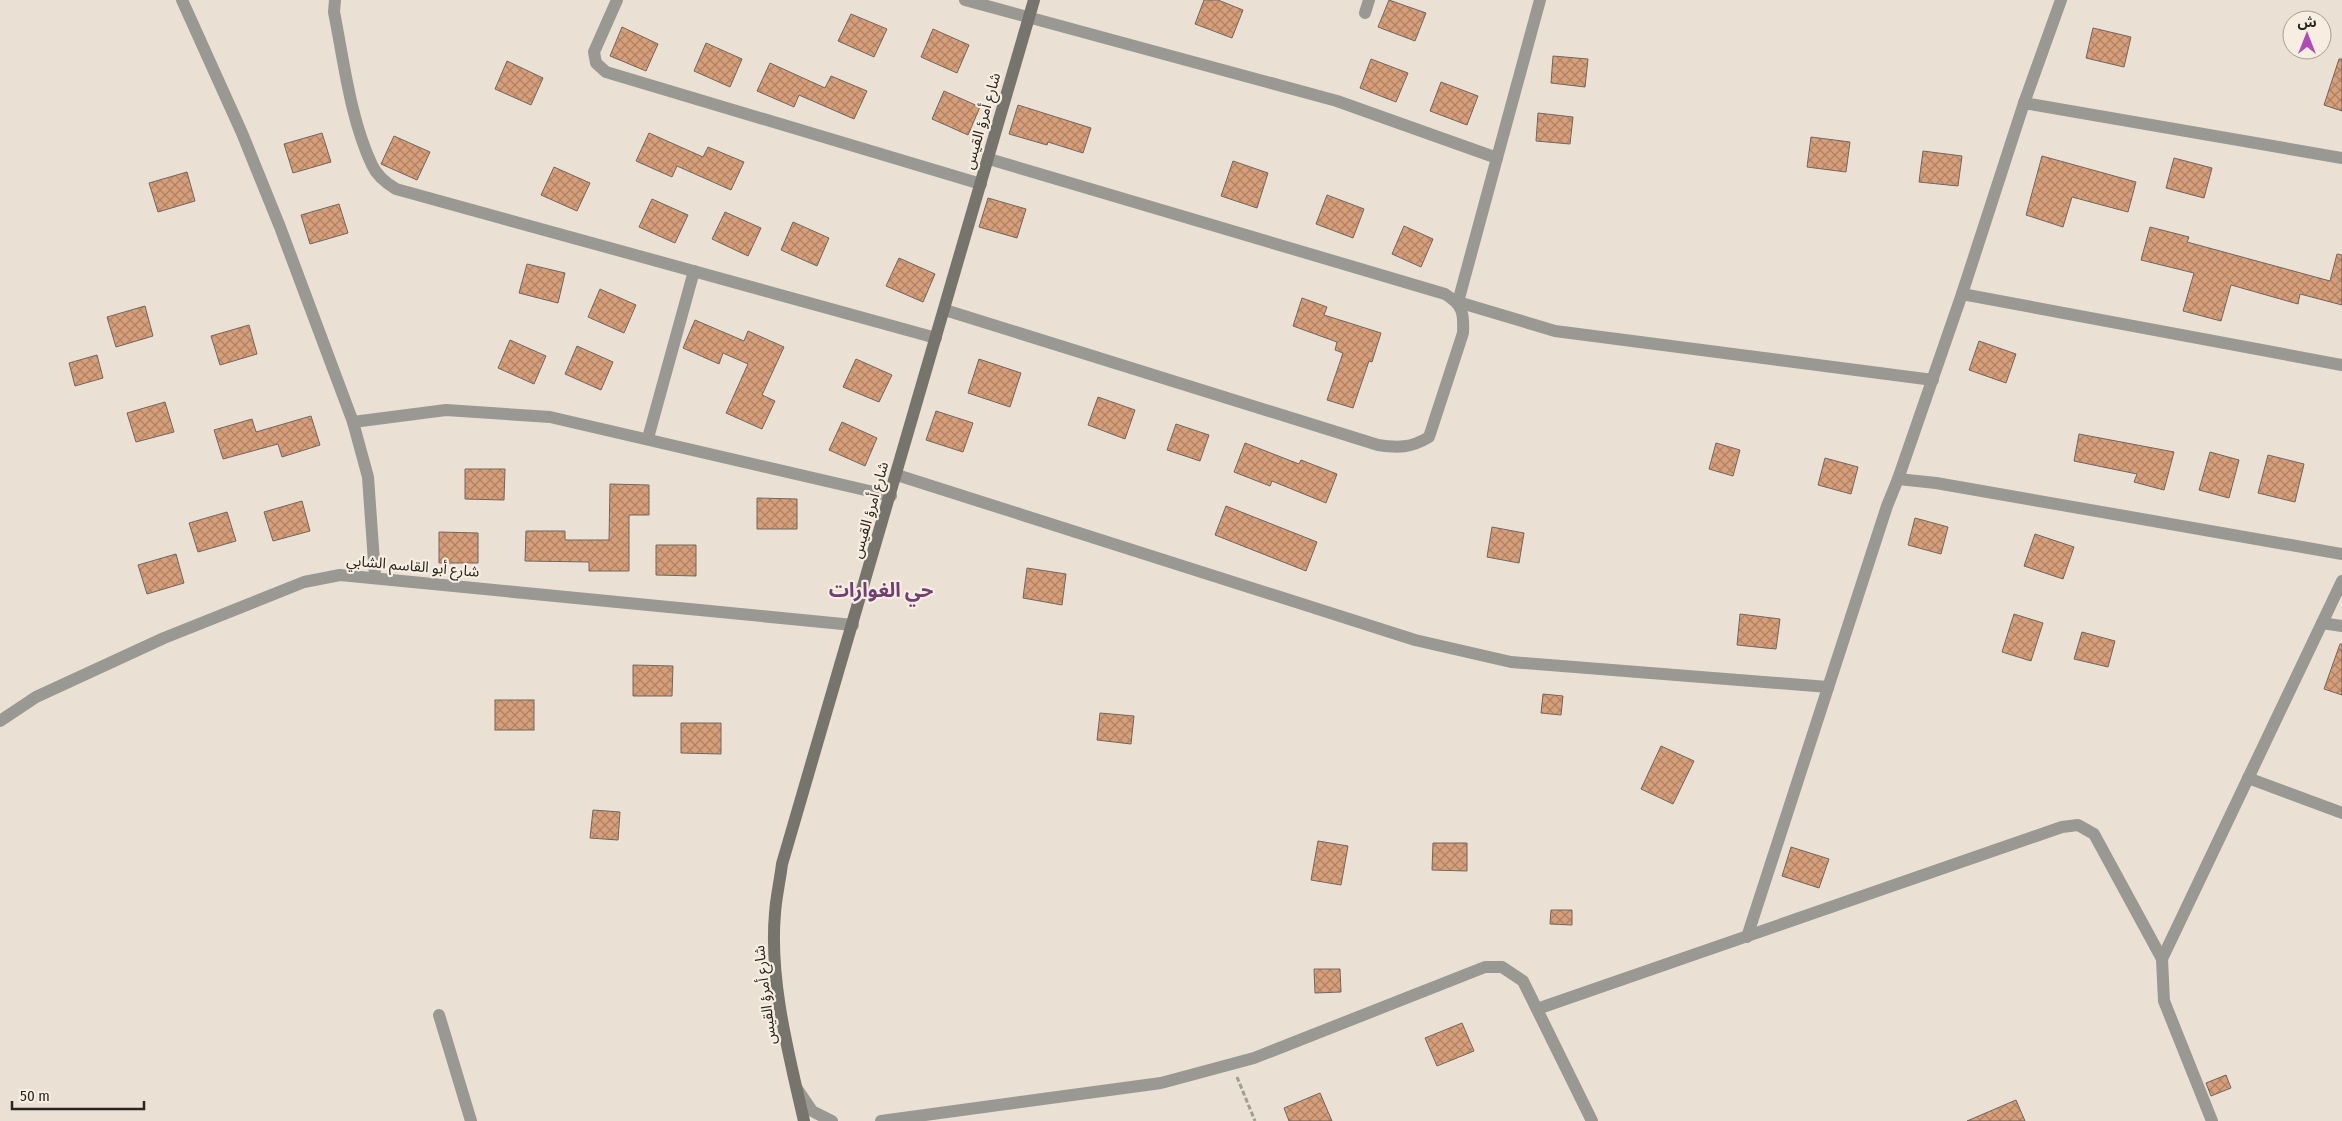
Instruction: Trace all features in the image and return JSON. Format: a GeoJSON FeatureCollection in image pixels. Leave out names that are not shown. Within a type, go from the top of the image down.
{"type":"FeatureCollection","features":[{"type":"Feature","properties":{"kind":"street"},"geometry":{"type":"LineString","coordinates":[[182,0],[242,133],[280,226],[353,422],[368,476],[375,576]]}},
{"type":"Feature","properties":{"kind":"street"},"geometry":{"type":"LineString","coordinates":[[335,0],[334,12],[355,116],[372,166],[383,181],[396,189],[936,338]]}},
{"type":"Feature","properties":{"kind":"street"},"geometry":{"type":"LineString","coordinates":[[617,0],[594,52],[596,63],[606,72],[981,184]]}},
{"type":"Feature","properties":{"kind":"street"},"geometry":{"type":"LineString","coordinates":[[965,0],[1338,101],[1497,158]]}},
{"type":"Feature","properties":{"kind":"street","name":"شارع أمرؤ القيس"},"geometry":{"type":"LineString","coordinates":[[804,1121],[786,1043],[775,964],[774,914],[782,864],[891,496],[1034,0]]}},
{"type":"Feature","properties":{"kind":"street"},"geometry":{"type":"LineString","coordinates":[[1365,13],[1369,0]]}},
{"type":"Feature","properties":{"kind":"street"},"geometry":{"type":"LineString","coordinates":[[944,310],[1378,445],[1401,448],[1417,444],[1429,437],[1463,333],[1464,317],[1458,302],[1540,0]]}},
{"type":"Feature","properties":{"kind":"street"},"geometry":{"type":"LineString","coordinates":[[1747,937],[1887,506],[1933,380],[2024,103],[2061,0]]}},
{"type":"Feature","properties":{"kind":"street"},"geometry":{"type":"LineString","coordinates":[[2024,103],[2342,158]]}},
{"type":"Feature","properties":{"kind":"street"},"geometry":{"type":"LineString","coordinates":[[989,159],[1445,294],[1458,302],[1556,330],[1933,380]]}},
{"type":"Feature","properties":{"kind":"street"},"geometry":{"type":"LineString","coordinates":[[648,438],[694,271]]}},
{"type":"Feature","properties":{"kind":"street"},"geometry":{"type":"LineString","coordinates":[[1962,294],[2342,365]]}},
{"type":"Feature","properties":{"kind":"street"},"geometry":{"type":"LineString","coordinates":[[353,422],[446,410],[550,417],[648,438],[891,496]]}},
{"type":"Feature","properties":{"kind":"street"},"geometry":{"type":"LineString","coordinates":[[897,475],[1434,645],[1511,662],[1828,688]]}},
{"type":"Feature","properties":{"kind":"street"},"geometry":{"type":"LineString","coordinates":[[1898,479],[1936,483],[2342,554]]}},
{"type":"Feature","properties":{"kind":"street","name":"شارع أبو القاسم الشابي"},"geometry":{"type":"LineString","coordinates":[[0,721],[36,696],[138,650],[304,582],[340,575],[375,576],[853,625]]}},
{"type":"Feature","properties":{"kind":"street"},"geometry":{"type":"LineString","coordinates":[[2162,959],[2342,581]]}},
{"type":"Feature","properties":{"kind":"street"},"geometry":{"type":"LineString","coordinates":[[2322,623],[2342,626]]}},
{"type":"Feature","properties":{"kind":"street"},"geometry":{"type":"LineString","coordinates":[[2248,778],[2342,813]]}},
{"type":"Feature","properties":{"kind":"street"},"geometry":{"type":"LineString","coordinates":[[1537,1009],[2062,827],[2078,825],[2094,834],[2162,959],[2164,1001],[2212,1121]]}},
{"type":"Feature","properties":{"kind":"street"},"geometry":{"type":"LineString","coordinates":[[881,1121],[1162,1084],[1254,1058],[1485,967],[1502,967],[1523,981],[1592,1121]]}},
{"type":"Feature","properties":{"kind":"street"},"geometry":{"type":"LineString","coordinates":[[438,1015],[471,1121]]}},
{"type":"Feature","properties":{"kind":"street"},"geometry":{"type":"LineString","coordinates":[[797,1089],[812,1111],[832,1121]]}},
{"type":"Feature","properties":{"kind":"path"},"geometry":{"type":"LineString","coordinates":[[1232,1064],[1255,1121]]}},
{"type":"Feature","properties":{"kind":"building"},"geometry":{"type":"Polygon","coordinates":[[[1204,0],[1218,0],[1243,10],[1232,38],[1195,24],[1204,0]]]}},
{"type":"Feature","properties":{"kind":"building"},"geometry":{"type":"Polygon","coordinates":[[[1389,0],[1426,13],[1415,41],[1378,27],[1389,0]]]}},
{"type":"Feature","properties":{"kind":"building"},"geometry":{"type":"Polygon","coordinates":[[[851,14],[887,29],[874,57],[838,41],[851,14]]]}},
{"type":"Feature","properties":{"kind":"building"},"geometry":{"type":"Polygon","coordinates":[[[622,27],[658,44],[646,71],[610,56],[622,27]]]}},
{"type":"Feature","properties":{"kind":"building"},"geometry":{"type":"Polygon","coordinates":[[[2093,28],[2131,37],[2124,67],[2086,58],[2093,28]]]}},
{"type":"Feature","properties":{"kind":"building"},"geometry":{"type":"Polygon","coordinates":[[[933,29],[969,45],[957,73],[921,57],[933,29]]]}},
{"type":"Feature","properties":{"kind":"building"},"geometry":{"type":"Polygon","coordinates":[[[706,43],[742,59],[730,87],[694,71],[706,43]]]}},
{"type":"Feature","properties":{"kind":"building"},"geometry":{"type":"Polygon","coordinates":[[[1553,56],[1588,59],[1585,87],[1551,83],[1553,56]]]}},
{"type":"Feature","properties":{"kind":"building"},"geometry":{"type":"Polygon","coordinates":[[[1371,59],[1408,73],[1396,102],[1360,88],[1371,59]]]}},
{"type":"Feature","properties":{"kind":"building"},"geometry":{"type":"Polygon","coordinates":[[[2339,59],[2342,59],[2342,111],[2324,105],[2339,59]]]}},
{"type":"Feature","properties":{"kind":"building"},"geometry":{"type":"Polygon","coordinates":[[[507,61],[543,78],[531,105],[495,89],[507,61]]]}},
{"type":"Feature","properties":{"kind":"building"},"geometry":{"type":"Polygon","coordinates":[[[770,63],[825,88],[831,76],[867,91],[854,119],[799,95],[794,107],[757,91],[770,63]]]}},
{"type":"Feature","properties":{"kind":"building"},"geometry":{"type":"Polygon","coordinates":[[[1441,82],[1478,96],[1467,125],[1430,111],[1441,82]]]}},
{"type":"Feature","properties":{"kind":"building"},"geometry":{"type":"Polygon","coordinates":[[[944,91],[980,107],[968,135],[932,119],[944,91]]]}},
{"type":"Feature","properties":{"kind":"building"},"geometry":{"type":"Polygon","coordinates":[[[1018,105],[1091,128],[1083,153],[1048,142],[1047,145],[1009,134],[1018,105]]]}},
{"type":"Feature","properties":{"kind":"building"},"geometry":{"type":"Polygon","coordinates":[[[1538,113],[1573,117],[1570,144],[1536,141],[1538,113]]]}},
{"type":"Feature","properties":{"kind":"building"},"geometry":{"type":"Polygon","coordinates":[[[322,133],[331,162],[293,173],[284,144],[322,133]]]}},
{"type":"Feature","properties":{"kind":"building"},"geometry":{"type":"Polygon","coordinates":[[[649,133],[703,157],[708,147],[744,162],[731,190],[677,166],[672,177],[636,161],[649,133]]]}},
{"type":"Feature","properties":{"kind":"building"},"geometry":{"type":"Polygon","coordinates":[[[394,136],[430,152],[417,180],[381,164],[394,136]]]}},
{"type":"Feature","properties":{"kind":"building"},"geometry":{"type":"Polygon","coordinates":[[[1811,137],[1850,142],[1846,172],[1807,167],[1811,137]]]}},
{"type":"Feature","properties":{"kind":"building"},"geometry":{"type":"Polygon","coordinates":[[[1923,151],[1962,156],[1958,186],[1919,182],[1923,151]]]}},
{"type":"Feature","properties":{"kind":"building"},"geometry":{"type":"Polygon","coordinates":[[[2042,156],[2136,182],[2128,212],[2072,197],[2063,227],[2026,215],[2042,156]]]}},
{"type":"Feature","properties":{"kind":"building"},"geometry":{"type":"Polygon","coordinates":[[[2174,158],[2212,168],[2204,198],[2166,188],[2174,158]]]}},
{"type":"Feature","properties":{"kind":"building"},"geometry":{"type":"Polygon","coordinates":[[[1233,161],[1268,173],[1257,208],[1221,196],[1233,161]]]}},
{"type":"Feature","properties":{"kind":"building"},"geometry":{"type":"Polygon","coordinates":[[[554,167],[590,183],[577,211],[541,195],[554,167]]]}},
{"type":"Feature","properties":{"kind":"building"},"geometry":{"type":"Polygon","coordinates":[[[187,172],[195,201],[158,212],[149,183],[187,172]]]}},
{"type":"Feature","properties":{"kind":"building"},"geometry":{"type":"Polygon","coordinates":[[[1327,195],[1364,209],[1353,238],[1316,224],[1327,195]]]}},
{"type":"Feature","properties":{"kind":"building"},"geometry":{"type":"Polygon","coordinates":[[[988,198],[1026,209],[1017,238],[979,227],[988,198]]]}},
{"type":"Feature","properties":{"kind":"building"},"geometry":{"type":"Polygon","coordinates":[[[652,199],[688,215],[675,243],[639,227],[652,199]]]}},
{"type":"Feature","properties":{"kind":"building"},"geometry":{"type":"Polygon","coordinates":[[[339,204],[348,233],[310,244],[301,215],[339,204]]]}},
{"type":"Feature","properties":{"kind":"building"},"geometry":{"type":"Polygon","coordinates":[[[725,212],[761,228],[748,256],[712,239],[725,212]]]}},
{"type":"Feature","properties":{"kind":"building"},"geometry":{"type":"Polygon","coordinates":[[[793,222],[829,238],[817,266],[781,250],[793,222]]]}},
{"type":"Feature","properties":{"kind":"building"},"geometry":{"type":"Polygon","coordinates":[[[1404,226],[1433,239],[1421,267],[1392,254],[1404,226]]]}},
{"type":"Feature","properties":{"kind":"building"},"geometry":{"type":"Polygon","coordinates":[[[2150,227],[2189,237],[2187,242],[2330,281],[2337,254],[2342,255],[2342,305],[2300,294],[2298,304],[2231,285],[2221,321],[2183,311],[2194,273],[2141,260],[2150,227]]]}},
{"type":"Feature","properties":{"kind":"building"},"geometry":{"type":"Polygon","coordinates":[[[899,258],[935,274],[923,302],[886,286],[899,258]]]}},
{"type":"Feature","properties":{"kind":"building"},"geometry":{"type":"Polygon","coordinates":[[[527,264],[565,273],[558,303],[519,293],[527,264]]]}},
{"type":"Feature","properties":{"kind":"building"},"geometry":{"type":"Polygon","coordinates":[[[600,289],[636,305],[624,333],[588,317],[600,289]]]}},
{"type":"Feature","properties":{"kind":"building"},"geometry":{"type":"Polygon","coordinates":[[[1302,298],[1327,307],[1324,315],[1381,333],[1372,362],[1369,361],[1353,408],[1327,400],[1343,353],[1335,350],[1337,342],[1293,326],[1302,298]]]}},
{"type":"Feature","properties":{"kind":"building"},"geometry":{"type":"Polygon","coordinates":[[[145,306],[153,336],[116,347],[107,317],[145,306]]]}},
{"type":"Feature","properties":{"kind":"building"},"geometry":{"type":"Polygon","coordinates":[[[695,320],[744,341],[748,331],[784,347],[762,395],[775,401],[762,429],[726,413],[748,364],[723,353],[719,364],[683,348],[695,320]]]}},
{"type":"Feature","properties":{"kind":"building"},"geometry":{"type":"Polygon","coordinates":[[[249,325],[257,354],[220,365],[211,336],[249,325]]]}},
{"type":"Feature","properties":{"kind":"building"},"geometry":{"type":"Polygon","coordinates":[[[510,340],[546,356],[534,384],[498,368],[510,340]]]}},
{"type":"Feature","properties":{"kind":"building"},"geometry":{"type":"Polygon","coordinates":[[[1979,341],[2016,354],[2006,383],[1969,370],[1979,341]]]}},
{"type":"Feature","properties":{"kind":"building"},"geometry":{"type":"Polygon","coordinates":[[[577,346],[613,362],[601,390],[565,374],[577,346]]]}},
{"type":"Feature","properties":{"kind":"building"},"geometry":{"type":"Polygon","coordinates":[[[97,355],[103,378],[75,386],[69,363],[97,355]]]}},
{"type":"Feature","properties":{"kind":"building"},"geometry":{"type":"Polygon","coordinates":[[[856,359],[892,375],[879,402],[843,387],[856,359]]]}},
{"type":"Feature","properties":{"kind":"building"},"geometry":{"type":"Polygon","coordinates":[[[979,359],[1021,373],[1010,407],[968,393],[979,359]]]}},
{"type":"Feature","properties":{"kind":"building"},"geometry":{"type":"Polygon","coordinates":[[[1098,397],[1135,410],[1125,439],[1088,425],[1098,397]]]}},
{"type":"Feature","properties":{"kind":"building"},"geometry":{"type":"Polygon","coordinates":[[[165,402],[174,432],[136,442],[127,413],[165,402]]]}},
{"type":"Feature","properties":{"kind":"building"},"geometry":{"type":"Polygon","coordinates":[[[936,411],[973,423],[963,452],[926,440],[936,411]]]}},
{"type":"Feature","properties":{"kind":"building"},"geometry":{"type":"Polygon","coordinates":[[[311,416],[320,445],[282,457],[278,444],[223,459],[214,430],[252,419],[256,432],[311,416]]]}},
{"type":"Feature","properties":{"kind":"building"},"geometry":{"type":"Polygon","coordinates":[[[842,422],[877,438],[865,466],[829,450],[842,422]]]}},
{"type":"Feature","properties":{"kind":"building"},"geometry":{"type":"Polygon","coordinates":[[[1176,424],[1209,435],[1200,461],[1167,450],[1176,424]]]}},
{"type":"Feature","properties":{"kind":"building"},"geometry":{"type":"Polygon","coordinates":[[[2079,434],[2174,452],[2164,490],[2134,482],[2137,474],[2074,461],[2079,434]]]}},
{"type":"Feature","properties":{"kind":"building"},"geometry":{"type":"Polygon","coordinates":[[[1245,443],[1299,464],[1301,460],[1337,474],[1326,503],[1272,481],[1270,486],[1234,472],[1245,443]]]}},
{"type":"Feature","properties":{"kind":"building"},"geometry":{"type":"Polygon","coordinates":[[[1716,443],[1740,450],[1733,476],[1709,469],[1716,443]]]}},
{"type":"Feature","properties":{"kind":"building"},"geometry":{"type":"Polygon","coordinates":[[[2210,452],[2239,460],[2229,498],[2199,490],[2210,452]]]}},
{"type":"Feature","properties":{"kind":"building"},"geometry":{"type":"Polygon","coordinates":[[[2268,455],[2304,464],[2295,502],[2258,493],[2268,455]]]}},
{"type":"Feature","properties":{"kind":"building"},"geometry":{"type":"Polygon","coordinates":[[[1825,458],[1858,467],[1851,494],[1818,485],[1825,458]]]}},
{"type":"Feature","properties":{"kind":"building"},"geometry":{"type":"Polygon","coordinates":[[[465,469],[505,469],[504,500],[465,499],[465,469]]]}},
{"type":"Feature","properties":{"kind":"building"},"geometry":{"type":"Polygon","coordinates":[[[610,484],[649,485],[649,515],[629,515],[629,571],[589,571],[589,562],[525,561],[526,531],[565,531],[565,540],[609,540],[610,484]]]}},
{"type":"Feature","properties":{"kind":"building"},"geometry":{"type":"Polygon","coordinates":[[[757,498],[797,499],[797,529],[757,529],[757,498]]]}},
{"type":"Feature","properties":{"kind":"building"},"geometry":{"type":"Polygon","coordinates":[[[302,501],[310,531],[273,541],[264,512],[302,501]]]}},
{"type":"Feature","properties":{"kind":"building"},"geometry":{"type":"Polygon","coordinates":[[[1226,506],[1317,542],[1306,571],[1215,535],[1226,506]]]}},
{"type":"Feature","properties":{"kind":"building"},"geometry":{"type":"Polygon","coordinates":[[[227,512],[236,541],[198,552],[189,523],[227,512]]]}},
{"type":"Feature","properties":{"kind":"building"},"geometry":{"type":"Polygon","coordinates":[[[1915,518],[1948,527],[1941,554],[1908,545],[1915,518]]]}},
{"type":"Feature","properties":{"kind":"building"},"geometry":{"type":"Polygon","coordinates":[[[1492,527],[1524,533],[1519,563],[1487,557],[1492,527]]]}},
{"type":"Feature","properties":{"kind":"building"},"geometry":{"type":"Polygon","coordinates":[[[439,532],[478,533],[478,563],[439,563],[439,532]]]}},
{"type":"Feature","properties":{"kind":"building"},"geometry":{"type":"Polygon","coordinates":[[[2035,534],[2074,547],[2063,579],[2024,566],[2035,534]]]}},
{"type":"Feature","properties":{"kind":"building"},"geometry":{"type":"Polygon","coordinates":[[[656,545],[696,545],[696,576],[656,575],[656,545]]]}},
{"type":"Feature","properties":{"kind":"building"},"geometry":{"type":"Polygon","coordinates":[[[176,554],[184,583],[147,594],[138,565],[176,554]]]}},
{"type":"Feature","properties":{"kind":"building"},"geometry":{"type":"Polygon","coordinates":[[[1027,568],[1066,574],[1062,605],[1023,598],[1027,568]]]}},
{"type":"Feature","properties":{"kind":"building"},"geometry":{"type":"Polygon","coordinates":[[[1740,614],[1780,619],[1776,649],[1737,645],[1740,614]]]}},
{"type":"Feature","properties":{"kind":"building"},"geometry":{"type":"Polygon","coordinates":[[[2014,614],[2043,623],[2031,661],[2002,652],[2014,614]]]}},
{"type":"Feature","properties":{"kind":"building"},"geometry":{"type":"Polygon","coordinates":[[[2082,632],[2115,641],[2108,667],[2074,659],[2082,632]]]}},
{"type":"Feature","properties":{"kind":"building"},"geometry":{"type":"Polygon","coordinates":[[[2340,644],[2342,644],[2342,695],[2324,689],[2340,644]]]}},
{"type":"Feature","properties":{"kind":"building"},"geometry":{"type":"Polygon","coordinates":[[[633,665],[673,666],[672,696],[633,696],[633,665]]]}},
{"type":"Feature","properties":{"kind":"building"},"geometry":{"type":"Polygon","coordinates":[[[1543,694],[1563,696],[1561,715],[1541,713],[1543,694]]]}},
{"type":"Feature","properties":{"kind":"building"},"geometry":{"type":"Polygon","coordinates":[[[495,700],[534,700],[534,730],[495,730],[495,700]]]}},
{"type":"Feature","properties":{"kind":"building"},"geometry":{"type":"Polygon","coordinates":[[[1100,713],[1134,716],[1131,744],[1097,740],[1100,713]]]}},
{"type":"Feature","properties":{"kind":"building"},"geometry":{"type":"Polygon","coordinates":[[[681,723],[721,723],[721,754],[681,753],[681,723]]]}},
{"type":"Feature","properties":{"kind":"building"},"geometry":{"type":"Polygon","coordinates":[[[1661,746],[1694,761],[1673,804],[1641,789],[1661,746]]]}},
{"type":"Feature","properties":{"kind":"building"},"geometry":{"type":"Polygon","coordinates":[[[593,810],[620,812],[618,840],[590,838],[593,810]]]}},
{"type":"Feature","properties":{"kind":"building"},"geometry":{"type":"Polygon","coordinates":[[[1318,841],[1348,846],[1341,885],[1311,880],[1318,841]]]}},
{"type":"Feature","properties":{"kind":"building"},"geometry":{"type":"Polygon","coordinates":[[[1433,843],[1467,843],[1467,871],[1432,870],[1433,843]]]}},
{"type":"Feature","properties":{"kind":"building"},"geometry":{"type":"Polygon","coordinates":[[[1791,847],[1829,859],[1819,888],[1782,876],[1791,847]]]}},
{"type":"Feature","properties":{"kind":"building"},"geometry":{"type":"Polygon","coordinates":[[[1551,910],[1572,910],[1572,925],[1550,924],[1551,910]]]}},
{"type":"Feature","properties":{"kind":"building"},"geometry":{"type":"Polygon","coordinates":[[[1314,969],[1340,969],[1341,992],[1315,993],[1314,969]]]}},
{"type":"Feature","properties":{"kind":"building"},"geometry":{"type":"Polygon","coordinates":[[[1462,1023],[1474,1051],[1437,1066],[1425,1038],[1462,1023]]]}},
{"type":"Feature","properties":{"kind":"building"},"geometry":{"type":"Polygon","coordinates":[[[2226,1075],[2231,1088],[2211,1096],[2206,1083],[2226,1075]]]}},
{"type":"Feature","properties":{"kind":"building"},"geometry":{"type":"Polygon","coordinates":[[[1320,1093],[1332,1121],[1289,1121],[1284,1108],[1320,1093]]]}},
{"type":"Feature","properties":{"kind":"building"},"geometry":{"type":"Polygon","coordinates":[[[2016,1100],[2025,1121],[1967,1121],[2016,1100]]]}},
{"type":"Feature","properties":{"kind":"district","name":"حي الغوارات"},"geometry":{"type":"Point","coordinates":[881,590]}}]}
